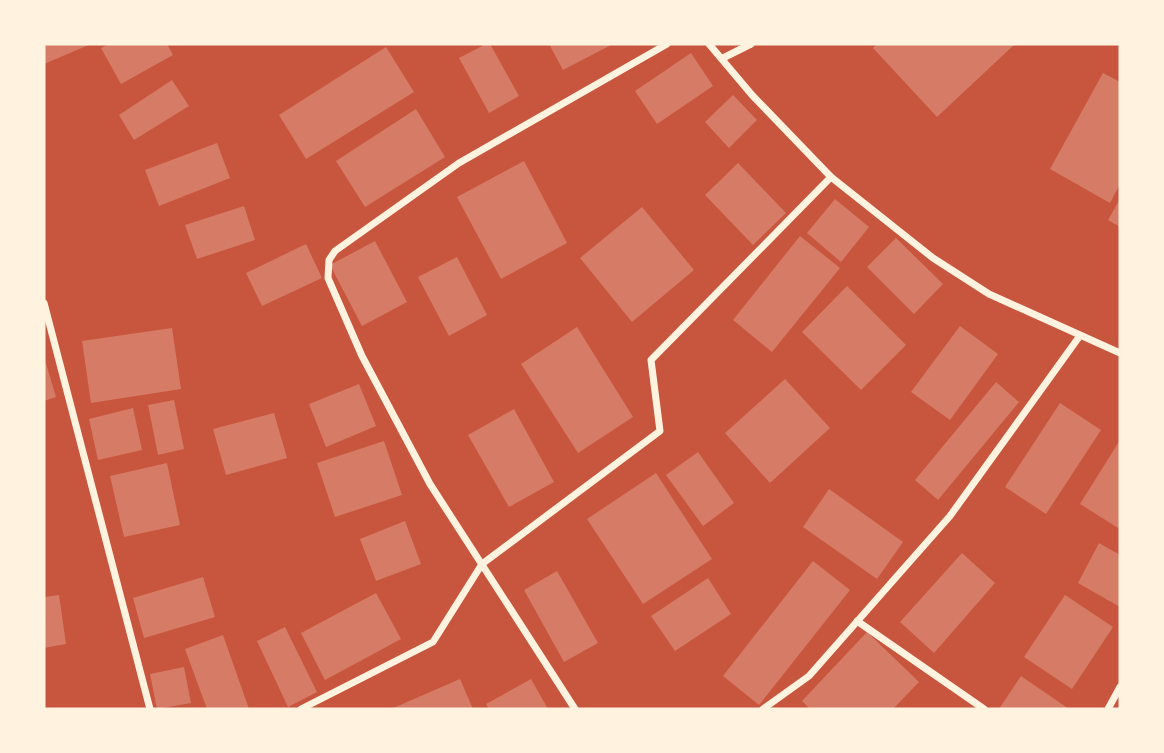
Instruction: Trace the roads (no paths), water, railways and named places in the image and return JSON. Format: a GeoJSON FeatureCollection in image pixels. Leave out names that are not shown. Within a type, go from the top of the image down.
{"type":"FeatureCollection","features":[{"type":"Feature","properties":{"kind":"street"},"geometry":{"type":"LineString","coordinates":[[575,709],[430,484],[362,356],[328,278],[329,260],[335,251],[372,223],[459,163],[667,44]]}},
{"type":"Feature","properties":{"kind":"street"},"geometry":{"type":"LineString","coordinates":[[709,44],[752,95],[831,177],[933,258],[989,294],[1120,354]]}},
{"type":"Feature","properties":{"kind":"street"},"geometry":{"type":"LineString","coordinates":[[723,58],[751,44]]}},
{"type":"Feature","properties":{"kind":"street"},"geometry":{"type":"LineString","coordinates":[[301,709],[433,642],[482,564],[660,430],[651,360],[831,177]]}},
{"type":"Feature","properties":{"kind":"street"},"geometry":{"type":"LineString","coordinates":[[44,303],[149,709]]}},
{"type":"Feature","properties":{"kind":"street"},"geometry":{"type":"LineString","coordinates":[[763,709],[809,676],[950,516],[1079,337]]}},
{"type":"Feature","properties":{"kind":"street"},"geometry":{"type":"LineString","coordinates":[[857,621],[984,709]]}},
{"type":"Feature","properties":{"kind":"street"},"geometry":{"type":"LineString","coordinates":[[1108,709],[1120,687]]}}]}
